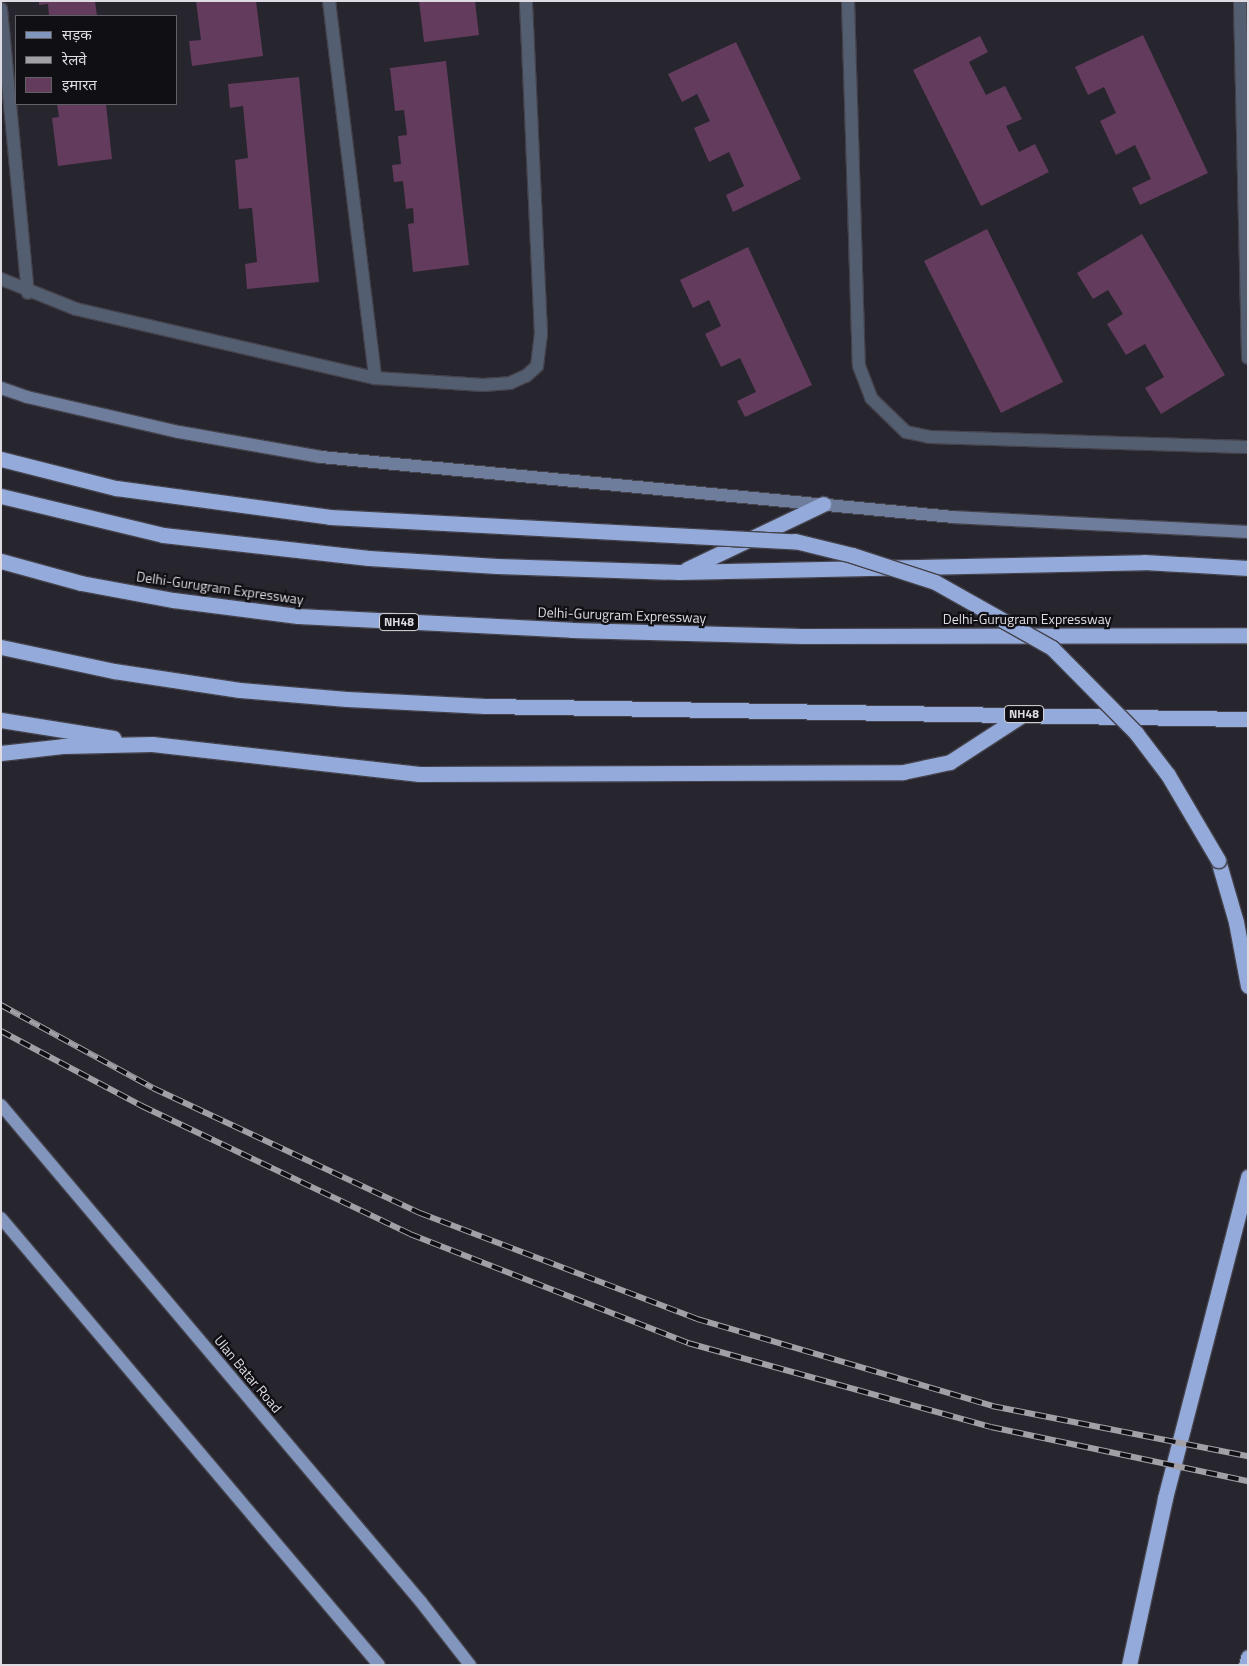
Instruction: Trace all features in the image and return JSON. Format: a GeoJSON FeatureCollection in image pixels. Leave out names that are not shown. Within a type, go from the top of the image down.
{"type":"FeatureCollection","features":[{"type":"Feature","properties":{"kind":"highway"},"geometry":{"type":"LineString","coordinates":[[1,458],[116,488],[330,518],[795,541],[852,554],[935,582],[1052,648],[1136,733],[1168,775],[1218,860],[1236,922],[1248,986]]}},
{"type":"Feature","properties":{"kind":"highway"},"geometry":{"type":"LineString","coordinates":[[1,496],[163,535],[274,549],[487,565],[679,572],[1144,562],[1248,568]]}},
{"type":"Feature","properties":{"kind":"highway"},"geometry":{"type":"LineString","coordinates":[[679,572],[724,554],[823,504]]}},
{"type":"Feature","properties":{"kind":"highway","name":"Delhi-Gurugram Expressway"},"geometry":{"type":"LineString","coordinates":[[1,562],[81,583],[154,597],[298,616],[562,630],[803,636],[1248,635]]}},
{"type":"Feature","properties":{"kind":"highway","name":"NH48"},"geometry":{"type":"LineString","coordinates":[[1,647],[114,671],[191,683],[347,699],[485,706],[1248,719]]}},
{"type":"Feature","properties":{"kind":"highway"},"geometry":{"type":"LineString","coordinates":[[1,720],[152,744],[419,774],[903,772],[950,762],[1024,714]]}},
{"type":"Feature","properties":{"kind":"highway"},"geometry":{"type":"LineString","coordinates":[[1,753],[63,746],[152,744]]}},
{"type":"Feature","properties":{"kind":"highway"},"geometry":{"type":"LineString","coordinates":[[1129,1665],[1165,1498],[1248,1177]]}},
{"type":"Feature","properties":{"kind":"highway"},"geometry":{"type":"LineString","coordinates":[[1246,1665],[1248,1657]]}},
{"type":"Feature","properties":{"kind":"main road"},"geometry":{"type":"LineString","coordinates":[[1,388],[27,397],[179,432],[321,457],[953,516],[1248,532]]}},
{"type":"Feature","properties":{"kind":"main road","name":"Ulan Batar Road"},"geometry":{"type":"LineString","coordinates":[[1,1105],[421,1602],[470,1665]]}},
{"type":"Feature","properties":{"kind":"main road"},"geometry":{"type":"LineString","coordinates":[[1,1218],[379,1665]]}},
{"type":"Feature","properties":{"kind":"street"},"geometry":{"type":"LineString","coordinates":[[329,1],[375,378]]}},
{"type":"Feature","properties":{"kind":"street"},"geometry":{"type":"LineString","coordinates":[[1,279],[28,293],[76,310],[375,378],[483,385],[510,383],[526,376],[537,366],[541,334],[526,1]]}},
{"type":"Feature","properties":{"kind":"street"},"geometry":{"type":"LineString","coordinates":[[848,1],[859,366],[863,384],[881,410],[906,432],[929,437],[1248,446]]}},
{"type":"Feature","properties":{"kind":"street"},"geometry":{"type":"LineString","coordinates":[[1240,1],[1248,358]]}},
{"type":"Feature","properties":{"kind":"street"},"geometry":{"type":"LineString","coordinates":[[1,9],[28,293]]}},
{"type":"Feature","properties":{"kind":"building"},"geometry":{"type":"Polygon","coordinates":[[[39,1],[95,1],[97,15],[49,15],[48,4],[39,5],[39,1]]]}},
{"type":"Feature","properties":{"kind":"building"},"geometry":{"type":"Polygon","coordinates":[[[196,1],[256,1],[263,56],[192,66],[189,41],[201,40],[196,1]]]}},
{"type":"Feature","properties":{"kind":"building"},"geometry":{"type":"Polygon","coordinates":[[[419,1],[475,1],[479,35],[424,42],[419,1]]]}},
{"type":"Feature","properties":{"kind":"building"},"geometry":{"type":"Polygon","coordinates":[[[1143,35],[1208,173],[1140,205],[1132,188],[1151,179],[1135,145],[1116,155],[1100,121],[1116,113],[1104,87],[1088,95],[1075,67],[1143,35]]]}},
{"type":"Feature","properties":{"kind":"building"},"geometry":{"type":"Polygon","coordinates":[[[980,36],[988,52],[969,62],[986,95],[1005,86],[1022,119],[1006,126],[1019,152],[1035,144],[1049,172],[981,206],[913,70],[980,36]]]}},
{"type":"Feature","properties":{"kind":"building"},"geometry":{"type":"Polygon","coordinates":[[[736,42],[801,179],[733,212],[726,195],[744,186],[729,152],[709,162],[694,128],[710,121],[697,94],[682,102],[668,74],[736,42]]]}},
{"type":"Feature","properties":{"kind":"building"},"geometry":{"type":"Polygon","coordinates":[[[446,61],[469,265],[413,272],[408,224],[414,223],[413,208],[406,209],[403,181],[394,182],[392,165],[401,164],[398,136],[407,135],[404,110],[395,111],[390,68],[446,61]]]}},
{"type":"Feature","properties":{"kind":"building"},"geometry":{"type":"Polygon","coordinates":[[[299,77],[319,282],[247,289],[245,264],[257,262],[252,208],[239,209],[235,160],[248,158],[243,106],[230,108],[228,84],[299,77]]]}},
{"type":"Feature","properties":{"kind":"building"},"geometry":{"type":"Polygon","coordinates":[[[57,105],[106,105],[112,159],[58,166],[52,118],[59,117],[57,105]]]}},
{"type":"Feature","properties":{"kind":"building"},"geometry":{"type":"Polygon","coordinates":[[[987,229],[1063,382],[1001,413],[924,261],[987,229]]]}},
{"type":"Feature","properties":{"kind":"building"},"geometry":{"type":"Polygon","coordinates":[[[1142,234],[1225,375],[1161,414],[1145,388],[1164,377],[1145,344],[1126,355],[1107,324],[1123,314],[1108,290],[1093,299],[1077,273],[1142,234]]]}},
{"type":"Feature","properties":{"kind":"building"},"geometry":{"type":"Polygon","coordinates":[[[748,247],[812,385],[745,417],[737,401],[756,392],[740,358],[721,367],[705,334],[721,326],[709,300],[693,308],[680,280],[748,247]]]}},
{"type":"Feature","properties":{"kind":"railway"},"geometry":{"type":"LineString","coordinates":[[1,1005],[153,1088],[420,1213],[697,1319],[992,1406],[1248,1456]]}},
{"type":"Feature","properties":{"kind":"railway"},"geometry":{"type":"LineString","coordinates":[[1,1031],[142,1106],[410,1234],[688,1343],[991,1427],[1248,1481]]}}]}
